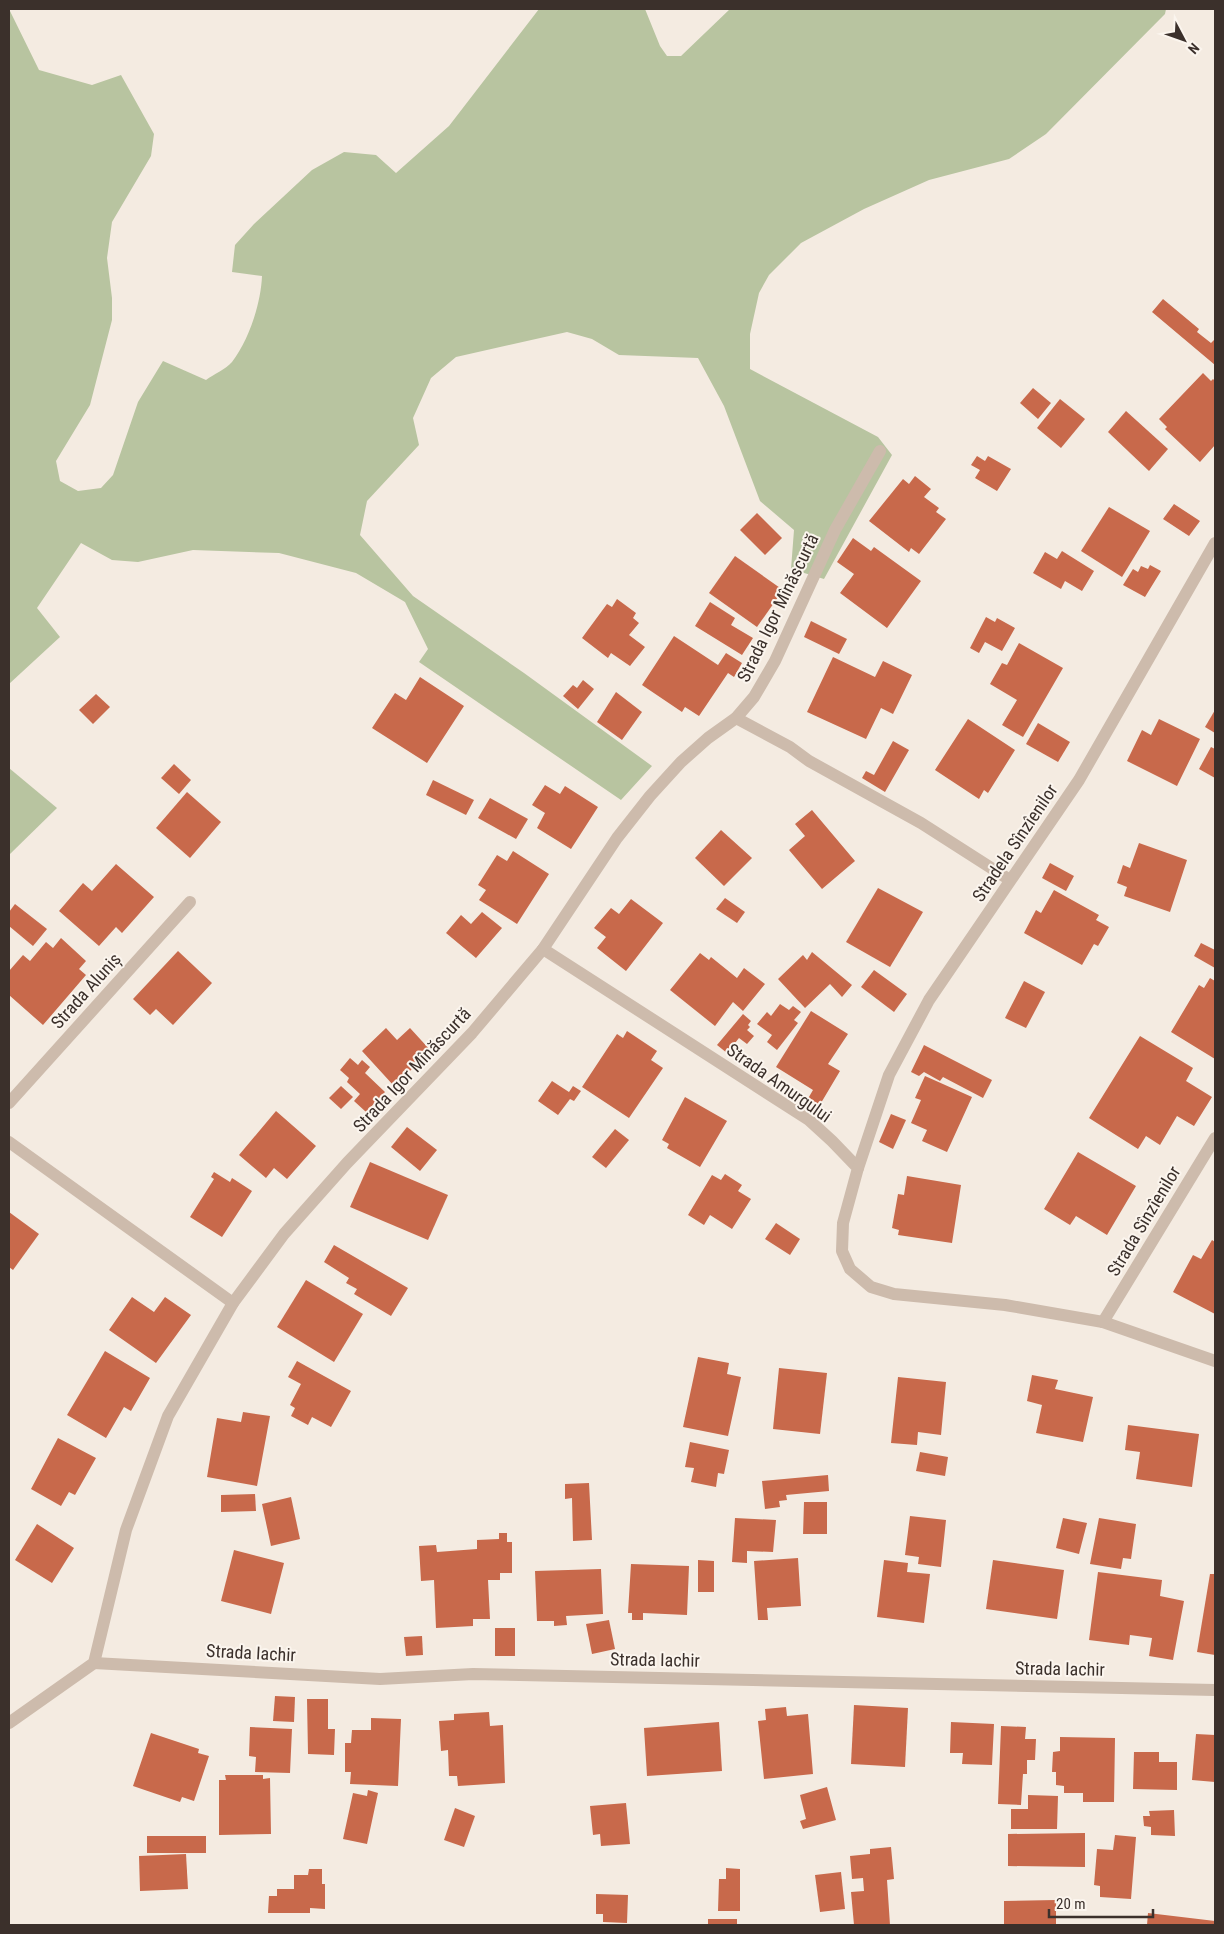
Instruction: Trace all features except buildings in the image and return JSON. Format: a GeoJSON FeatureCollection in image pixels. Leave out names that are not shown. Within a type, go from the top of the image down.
{"type":"FeatureCollection","features":[{"type":"Feature","properties":{"kind":"street","name":"Strada Igor Mînăscurtă"},"geometry":{"type":"LineString","coordinates":[[94,1663],[126,1530],[168,1416],[233,1303],[284,1234],[348,1163],[472,1033],[543,949],[617,838],[650,796],[681,762],[708,738],[736,718],[754,697],[775,660],[835,530],[880,452]]}},
{"type":"Feature","properties":{"kind":"street","name":"Stradela Sînzîenilor"},"geometry":{"type":"LineString","coordinates":[[858,1168],[890,1075],[928,1000],[1079,780],[1215,543]]}},
{"type":"Feature","properties":{"kind":"street"},"geometry":{"type":"LineString","coordinates":[[736,718],[921,823],[1010,880]]}},
{"type":"Feature","properties":{"kind":"street","name":"Strada Aluniș"},"geometry":{"type":"LineString","coordinates":[[9,1103],[190,902]]}},
{"type":"Feature","properties":{"kind":"street","name":"Strada Amurgului"},"geometry":{"type":"LineString","coordinates":[[543,949],[809,1120],[858,1168]]}},
{"type":"Feature","properties":{"kind":"street","name":"Strada Sînzîenilor"},"geometry":{"type":"LineString","coordinates":[[1103,1322],[1215,1138]]}},
{"type":"Feature","properties":{"kind":"street"},"geometry":{"type":"LineString","coordinates":[[9,1142],[233,1303]]}},
{"type":"Feature","properties":{"kind":"street"},"geometry":{"type":"LineString","coordinates":[[858,1168],[843,1223],[842,1251],[850,1269],[872,1287],[894,1294],[1005,1305],[1103,1322],[1215,1361]]}},
{"type":"Feature","properties":{"kind":"street"},"geometry":{"type":"LineString","coordinates":[[9,1723],[94,1663]]}},
{"type":"Feature","properties":{"kind":"street","name":"Strada Iachir"},"geometry":{"type":"LineString","coordinates":[[94,1663],[380,1679],[483,1674],[1215,1690]]}},
{"type":"Feature","properties":{"kind":"green space"},"geometry":{"type":"Polygon","coordinates":[[[9,9],[39,70],[92,85],[121,75],[154,134],[151,156],[112,222],[107,258],[112,298],[112,320],[90,405],[56,461],[60,481],[78,491],[101,488],[113,475],[138,402],[163,361],[206,380],[229,365],[238,353],[249,332],[257,309],[262,276],[232,272],[235,245],[254,224],[312,170],[344,152],[376,155],[396,173],[449,126],[539,9],[645,9],[660,46],[667,56],[681,56],[730,9],[1166,9],[1165,14],[1046,134],[1009,159],[929,180],[864,209],[801,243],[769,275],[759,293],[750,334],[750,369],[878,437],[892,455],[824,579],[791,569],[794,530],[760,501],[724,406],[698,358],[619,355],[592,339],[567,332],[456,357],[431,378],[413,418],[419,445],[367,501],[360,535],[413,596],[524,673],[652,766],[621,800],[419,662],[428,649],[405,602],[356,573],[279,553],[193,550],[138,562],[112,560],[81,543],[37,608],[60,637],[9,684],[9,9]]]}},
{"type":"Feature","properties":{"kind":"green space"},"geometry":{"type":"Polygon","coordinates":[[[9,768],[57,808],[9,855],[9,768]]]}}]}
